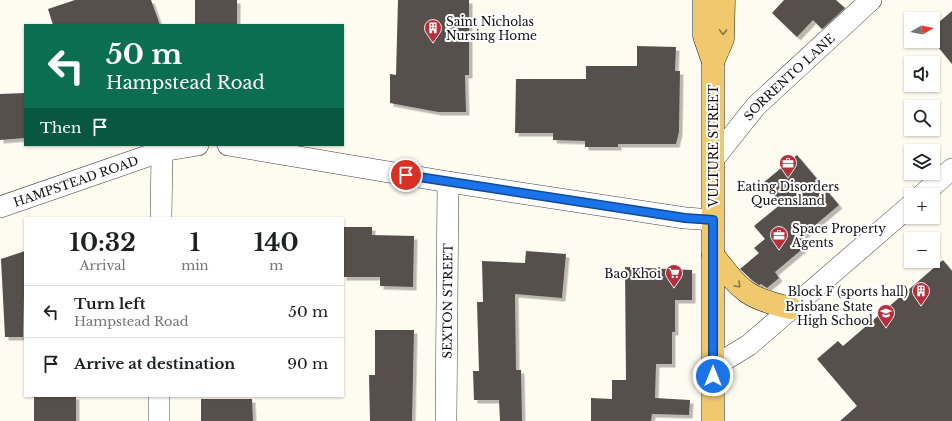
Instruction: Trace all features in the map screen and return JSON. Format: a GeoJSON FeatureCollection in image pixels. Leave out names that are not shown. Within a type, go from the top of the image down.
{"type":"FeatureCollection","features":[{"type":"Feature","properties":{"kind":"main road","name":"VULTURE STREET"},"geometry":{"type":"LineString","coordinates":[[704,0],[704,36],[712,62],[713,421]]}},
{"type":"Feature","properties":{"kind":"main road","name":"VULTURE STREET"},"geometry":{"type":"LineString","coordinates":[[712,62],[723,39],[724,0]]}},
{"type":"Feature","properties":{"kind":"main road"},"geometry":{"type":"LineString","coordinates":[[713,255],[736,284],[746,292],[768,303],[791,308]]}},
{"type":"Feature","properties":{"kind":"street","name":"SORRENTO LANE"},"geometry":{"type":"LineString","coordinates":[[713,160],[756,106],[871,0]]}},
{"type":"Feature","properties":{"kind":"street","name":"HAMPSTEAD ROAD"},"geometry":{"type":"LineString","coordinates":[[0,207],[162,151],[192,146]]}},
{"type":"Feature","properties":{"kind":"street"},"geometry":{"type":"LineString","coordinates":[[234,146],[448,182],[685,218],[713,220]]}},
{"type":"Feature","properties":{"kind":"street"},"geometry":{"type":"LineString","coordinates":[[161,217],[162,151]]}},
{"type":"Feature","properties":{"kind":"street"},"geometry":{"type":"LineString","coordinates":[[930,188],[952,169]]}},
{"type":"Feature","properties":{"kind":"street","name":"SEXTON STREET"},"geometry":{"type":"LineString","coordinates":[[446,421],[448,182]]}},
{"type":"Feature","properties":{"kind":"street"},"geometry":{"type":"LineString","coordinates":[[713,364],[726,359],[749,345],[904,211]]}},
{"type":"Feature","properties":{"kind":"street"},"geometry":{"type":"LineString","coordinates":[[159,397],[159,421]]}},
{"type":"Feature","properties":{"kind":"building"},"geometry":{"type":"Polygon","coordinates":[[[75,0],[151,0],[160,24],[53,24],[48,9],[75,0]]]}},
{"type":"Feature","properties":{"kind":"building"},"geometry":{"type":"Polygon","coordinates":[[[195,0],[237,0],[237,24],[195,24],[195,0]]]}},
{"type":"Feature","properties":{"kind":"building","name":"Saint Nicholas Nursing Home"},"geometry":{"type":"Polygon","coordinates":[[[398,0],[469,0],[469,75],[465,75],[466,112],[438,112],[390,103],[390,74],[396,75],[398,0]]]}},
{"type":"Feature","properties":{"kind":"building"},"geometry":{"type":"Polygon","coordinates":[[[784,0],[836,0],[845,8],[822,29],[813,20],[797,37],[772,13],[784,0]]]}},
{"type":"Feature","properties":{"kind":"building"},"geometry":{"type":"Polygon","coordinates":[[[952,11],[952,64],[939,48],[940,48],[940,21],[952,11]]]}},
{"type":"Feature","properties":{"kind":"building"},"geometry":{"type":"Polygon","coordinates":[[[637,46],[676,47],[675,71],[680,71],[679,132],[676,144],[618,144],[618,147],[585,147],[585,141],[553,140],[553,133],[515,133],[516,79],[586,79],[586,66],[637,66],[637,46]]]}},
{"type":"Feature","properties":{"kind":"building"},"geometry":{"type":"Polygon","coordinates":[[[24,93],[24,138],[0,140],[0,94],[24,93]]]}},
{"type":"Feature","properties":{"kind":"building"},"geometry":{"type":"Polygon","coordinates":[[[797,155],[839,205],[800,238],[806,246],[775,272],[779,278],[767,288],[753,281],[740,269],[759,253],[754,248],[765,239],[754,226],[781,204],[763,183],[797,155]]]}},
{"type":"Feature","properties":{"kind":"building"},"geometry":{"type":"Polygon","coordinates":[[[344,227],[372,227],[372,235],[414,236],[413,287],[380,286],[380,277],[344,277],[344,227]]]}},
{"type":"Feature","properties":{"kind":"building"},"geometry":{"type":"Polygon","coordinates":[[[24,251],[23,337],[5,337],[1,259],[24,251]]]}},
{"type":"Feature","properties":{"kind":"building"},"geometry":{"type":"Polygon","coordinates":[[[526,251],[566,254],[562,298],[515,294],[516,370],[521,370],[522,421],[500,421],[499,400],[474,400],[473,371],[479,371],[477,302],[483,302],[482,261],[525,263],[526,251]]]}},
{"type":"Feature","properties":{"kind":"building","name":"Block F (sports hall)"},"geometry":{"type":"Polygon","coordinates":[[[943,260],[952,271],[952,421],[840,421],[857,406],[817,359],[838,341],[843,346],[934,268],[940,268],[940,263],[943,260]]]}},
{"type":"Feature","properties":{"kind":"building"},"geometry":{"type":"Polygon","coordinates":[[[625,267],[692,270],[692,300],[675,300],[675,332],[672,332],[672,364],[656,364],[655,398],[690,400],[689,415],[652,414],[651,421],[591,421],[591,398],[612,399],[612,380],[626,380],[625,267]]]}},
{"type":"Feature","properties":{"kind":"building"},"geometry":{"type":"Polygon","coordinates":[[[375,330],[414,330],[412,421],[370,421],[369,375],[375,375],[375,330]]]}},
{"type":"Feature","properties":{"kind":"building"},"geometry":{"type":"Polygon","coordinates":[[[34,397],[76,397],[76,421],[34,421],[34,397]]]}},
{"type":"Feature","properties":{"kind":"building"},"geometry":{"type":"Polygon","coordinates":[[[201,399],[252,399],[253,421],[201,421],[201,399]]]}},
{"type":"Feature","properties":{"kind":"place","name":"Saint Nicholas Nursing Home"},"geometry":{"type":"Point","coordinates":[433,43]}},
{"type":"Feature","properties":{"kind":"place","name":"Eating Disorders Queensland"},"geometry":{"type":"Point","coordinates":[788,178]}},
{"type":"Feature","properties":{"kind":"place","name":"Space Property Agents"},"geometry":{"type":"Point","coordinates":[779,250]}},
{"type":"Feature","properties":{"kind":"place","name":"Bao Khoi"},"geometry":{"type":"Point","coordinates":[674,288]}},
{"type":"Feature","properties":{"kind":"place","name":"Block F (sports hall)"},"geometry":{"type":"Point","coordinates":[921,306]}},
{"type":"Feature","properties":{"kind":"place","name":"Brisbane State High School"},"geometry":{"type":"Point","coordinates":[886,328]}},
{"type":"Feature","properties":{"kind":"route"},"geometry":{"type":"LineString","coordinates":[[406,175],[685,218],[713,220],[713,376]]}}]}
